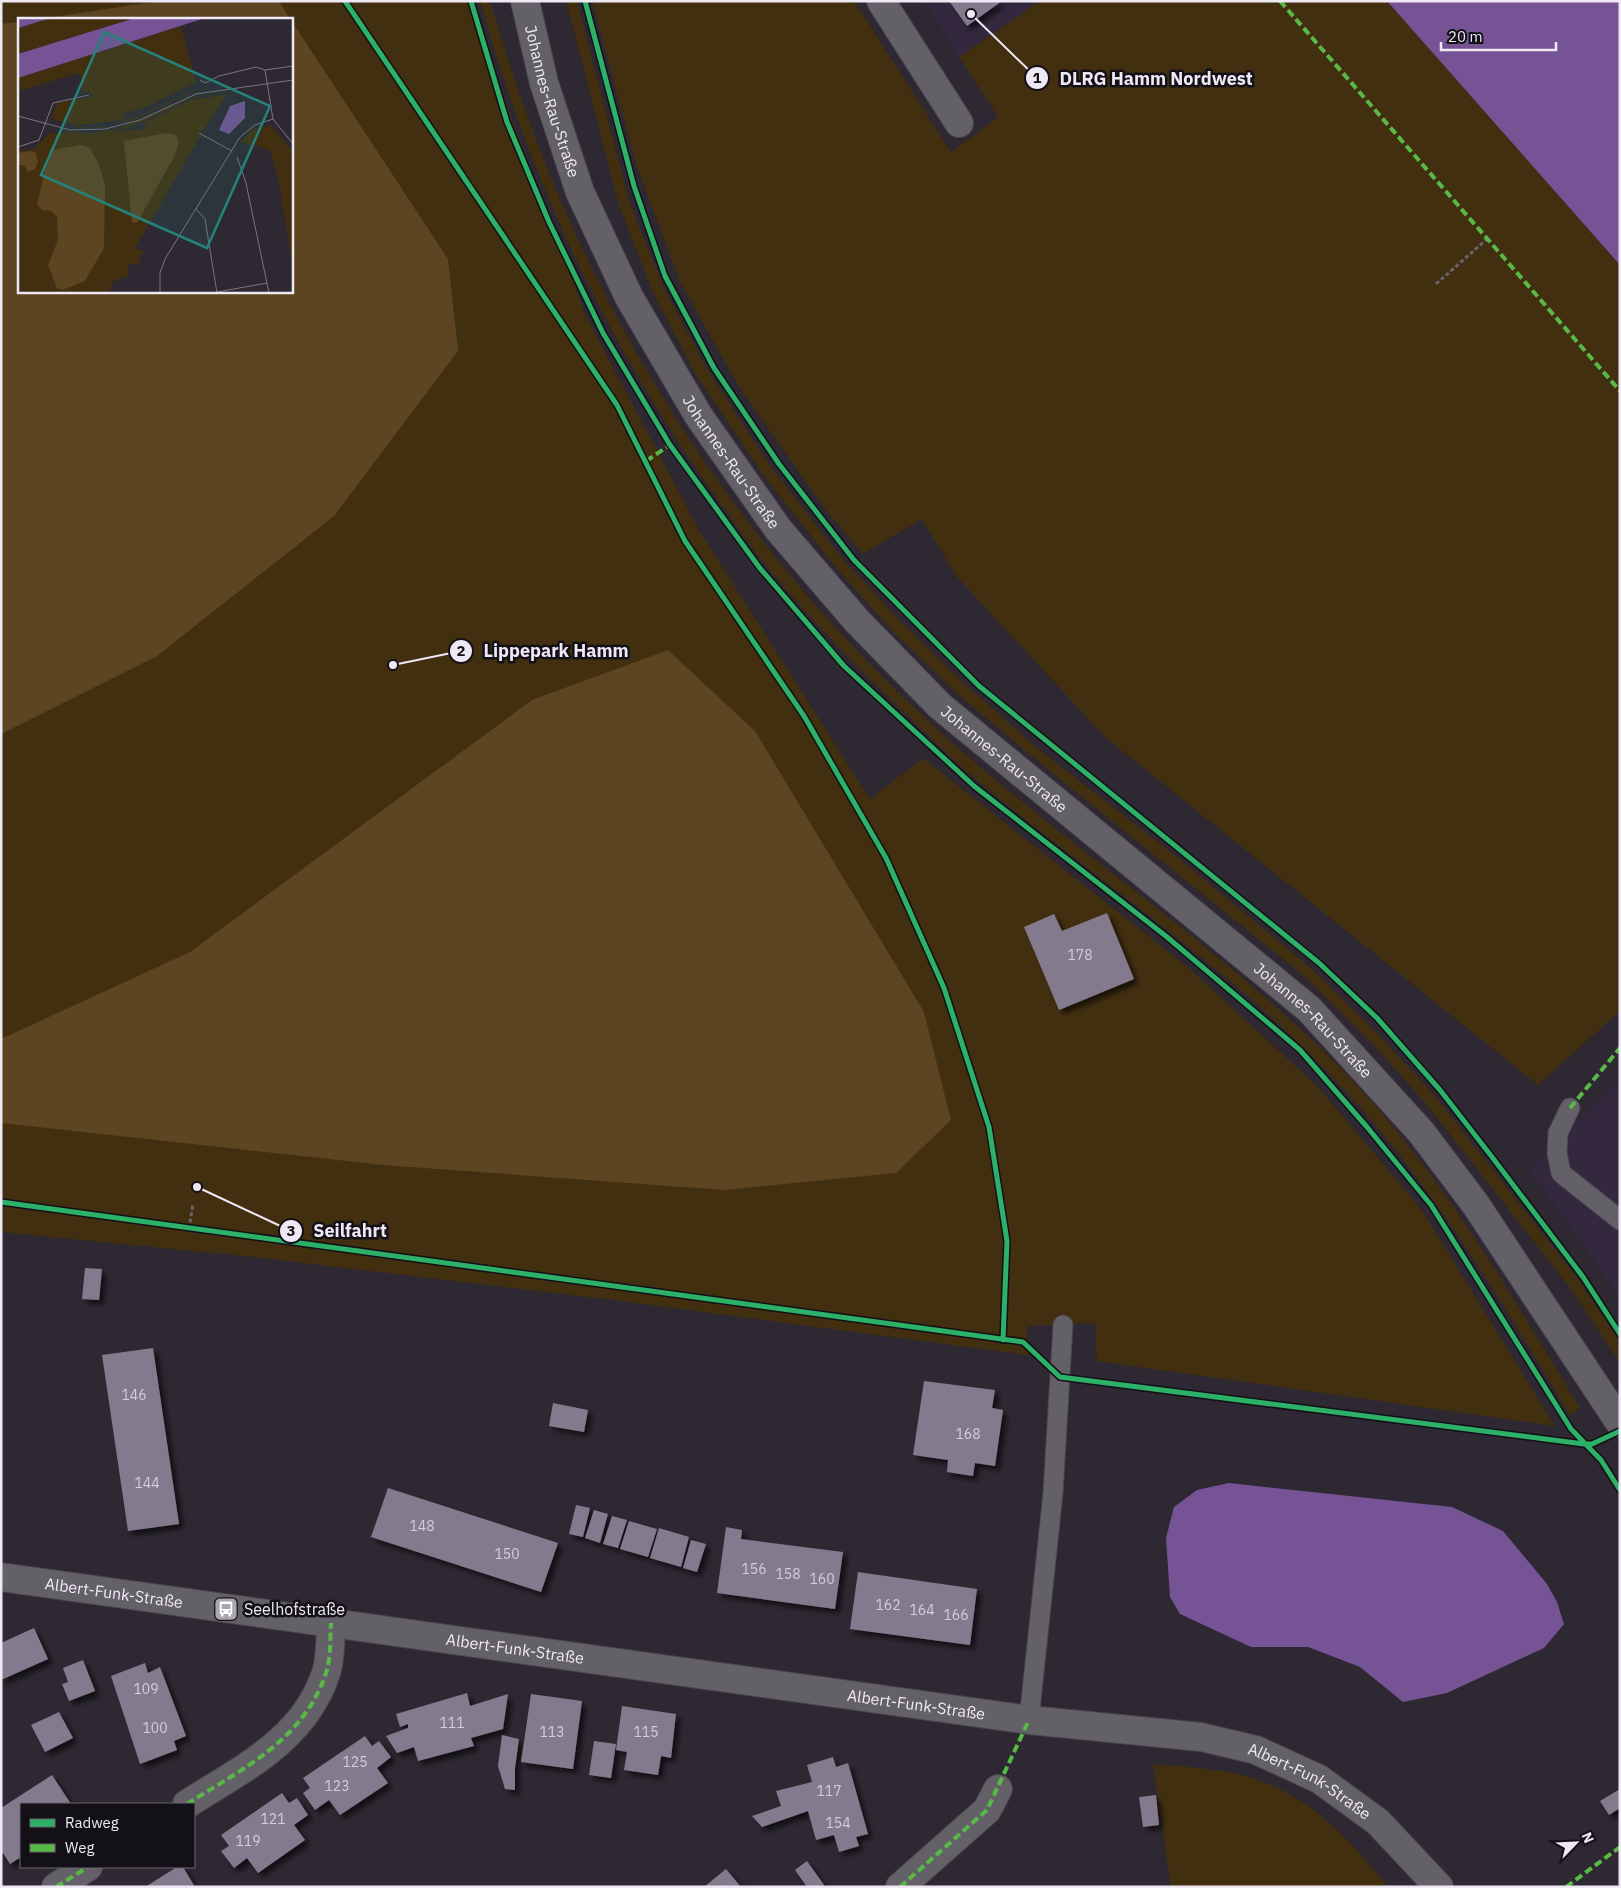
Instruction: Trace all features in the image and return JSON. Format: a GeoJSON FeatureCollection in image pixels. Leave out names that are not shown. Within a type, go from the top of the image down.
{"type":"FeatureCollection","features":[{"type":"Feature","properties":{"kind":"street","name":"Johannes-Rau-Straße"},"geometry":{"type":"LineString","coordinates":[[525,1],[544,83],[580,192],[629,297],[698,415],[778,529],[857,621],[940,706],[1309,1009],[1420,1132],[1476,1205],[1620,1423]]}},
{"type":"Feature","properties":{"kind":"street"},"geometry":{"type":"LineString","coordinates":[[881,1],[959,123]]}},
{"type":"Feature","properties":{"kind":"street","name":"Albert-Funk-Straße"},"geometry":{"type":"LineString","coordinates":[[1,1577],[1029,1720],[1201,1737],[1256,1750],[1319,1779],[1378,1822],[1439,1887]]}},
{"type":"Feature","properties":{"kind":"street"},"geometry":{"type":"LineString","coordinates":[[189,1803],[273,1750],[308,1711],[327,1672],[331,1623]]}},
{"type":"Feature","properties":{"kind":"street"},"geometry":{"type":"LineString","coordinates":[[900,1887],[987,1810],[998,1789]]}},
{"type":"Feature","properties":{"kind":"street"},"geometry":{"type":"LineString","coordinates":[[56,1887],[86,1868]]}},
{"type":"Feature","properties":{"kind":"lane"},"geometry":{"type":"LineString","coordinates":[[1570,1108],[1558,1133],[1557,1153],[1561,1173],[1620,1220]]}},
{"type":"Feature","properties":{"kind":"lane"},"geometry":{"type":"LineString","coordinates":[[1029,1720],[1053,1493],[1063,1325]]}},
{"type":"Feature","properties":{"kind":"path"},"geometry":{"type":"LineString","coordinates":[[1436,284],[1487,239]]}},
{"type":"Feature","properties":{"kind":"path"},"geometry":{"type":"LineString","coordinates":[[189,1229],[193,1204]]}},
{"type":"Feature","properties":{"kind":"shaded area"},"geometry":{"type":"Polygon","coordinates":[[[1,1],[467,1],[586,316],[699,530],[870,799],[923,758],[1189,968],[1320,1089],[1422,1210],[1555,1426],[1097,1361],[1095,1323],[1027,1326],[1028,1355],[613,1300],[254,1257],[1,1232],[1,1]]]}},
{"type":"Feature","properties":{"kind":"shaded area"},"geometry":{"type":"Polygon","coordinates":[[[160,1],[279,1],[289,18],[47,18],[160,1]]]}},
{"type":"Feature","properties":{"kind":"shaded area"},"geometry":{"type":"Polygon","coordinates":[[[480,1],[490,1],[516,83],[545,163],[567,215],[604,292],[645,367],[690,439],[738,509],[791,576],[847,640],[907,701],[1018,798],[1262,994],[1352,1080],[1417,1156],[1475,1238],[1580,1408],[1570,1415],[1493,1289],[1439,1208],[1410,1168],[1347,1093],[1304,1049],[1213,967],[956,762],[855,664],[801,607],[767,567],[683,450],[611,329],[579,266],[524,136],[480,1]]]}},
{"type":"Feature","properties":{"kind":"shaded area"},"geometry":{"type":"Polygon","coordinates":[[[566,1],[577,1],[629,201],[664,288],[707,369],[771,467],[842,558],[900,621],[968,687],[1036,747],[1181,860],[1312,969],[1380,1036],[1437,1098],[1580,1282],[1620,1342],[1620,1363],[1571,1289],[1427,1105],[1372,1043],[1304,976],[960,696],[891,630],[833,564],[762,473],[696,375],[653,293],[619,205],[566,1]]]}},
{"type":"Feature","properties":{"kind":"shaded area"},"geometry":{"type":"Polygon","coordinates":[[[592,1],[854,1],[951,152],[998,117],[959,57],[1040,1],[1387,1],[1620,265],[1620,1011],[1538,1085],[1105,737],[957,577],[922,519],[863,554],[824,508],[739,387],[680,282],[636,164],[592,1]]]}},
{"type":"Feature","properties":{"kind":"shaded area"},"geometry":{"type":"Polygon","coordinates":[[[925,1],[1040,1],[959,57],[925,1]]]}},
{"type":"Feature","properties":{"kind":"shaded area"},"geometry":{"type":"Polygon","coordinates":[[[1387,1],[1620,1],[1620,265],[1387,1]]]}},
{"type":"Feature","properties":{"kind":"shaded area"},"geometry":{"type":"Polygon","coordinates":[[[18,22],[18,292],[292,292],[292,22],[448,259],[458,351],[334,516],[157,656],[1,734],[1,24],[18,22]]]}},
{"type":"Feature","properties":{"kind":"shaded area"},"geometry":{"type":"Polygon","coordinates":[[[668,650],[755,731],[924,1012],[951,1120],[896,1173],[724,1190],[383,1165],[1,1123],[1,1039],[190,952],[532,700],[668,650]]]}},
{"type":"Feature","properties":{"kind":"shaded area"},"geometry":{"type":"Polygon","coordinates":[[[1620,1081],[1620,1300],[1600,1268],[1529,1169],[1620,1081]]]}},
{"type":"Feature","properties":{"kind":"shaded area"},"geometry":{"type":"Polygon","coordinates":[[[1229,1483],[1452,1507],[1503,1531],[1547,1584],[1557,1602],[1564,1624],[1544,1648],[1447,1693],[1403,1702],[1360,1667],[1308,1647],[1251,1647],[1180,1614],[1170,1597],[1166,1538],[1174,1507],[1197,1490],[1229,1483]]]}},
{"type":"Feature","properties":{"kind":"shaded area"},"geometry":{"type":"Polygon","coordinates":[[[1153,1764],[1232,1773],[1278,1788],[1297,1798],[1330,1824],[1361,1854],[1388,1887],[1171,1887],[1153,1764]]]}},
{"type":"Feature","properties":{"kind":"building"},"geometry":{"type":"Polygon","coordinates":[[[949,1],[1002,1],[967,26],[949,1]]]}},
{"type":"Feature","properties":{"kind":"building"},"geometry":{"type":"Polygon","coordinates":[[[1107,913],[1134,979],[1059,1010],[1024,927],[1054,914],[1062,931],[1107,913]]]}},
{"type":"Feature","properties":{"kind":"building"},"geometry":{"type":"Polygon","coordinates":[[[85,1268],[102,1269],[99,1300],[82,1299],[85,1268]]]}},
{"type":"Feature","properties":{"kind":"building"},"geometry":{"type":"Polygon","coordinates":[[[153,1348],[179,1524],[128,1531],[102,1355],[153,1348]]]}},
{"type":"Feature","properties":{"kind":"building"},"geometry":{"type":"Polygon","coordinates":[[[924,1381],[995,1390],[992,1408],[1003,1410],[995,1466],[975,1463],[973,1476],[947,1472],[948,1460],[913,1455],[924,1381]]]}},
{"type":"Feature","properties":{"kind":"building"},"geometry":{"type":"Polygon","coordinates":[[[553,1403],[588,1410],[584,1432],[549,1426],[553,1403]]]}},
{"type":"Feature","properties":{"kind":"building"},"geometry":{"type":"Polygon","coordinates":[[[388,1488],[558,1543],[541,1592],[371,1537],[388,1488]]]}},
{"type":"Feature","properties":{"kind":"building"},"geometry":{"type":"Polygon","coordinates":[[[576,1505],[590,1508],[583,1537],[569,1534],[576,1505]]]}},
{"type":"Feature","properties":{"kind":"building"},"geometry":{"type":"Polygon","coordinates":[[[594,1510],[608,1514],[600,1543],[585,1538],[594,1510]]]}},
{"type":"Feature","properties":{"kind":"building"},"geometry":{"type":"Polygon","coordinates":[[[612,1516],[627,1520],[618,1548],[603,1544],[612,1516]]]}},
{"type":"Feature","properties":{"kind":"building"},"geometry":{"type":"Polygon","coordinates":[[[629,1521],[657,1529],[648,1557],[620,1549],[629,1521]]]}},
{"type":"Feature","properties":{"kind":"building"},"geometry":{"type":"Polygon","coordinates":[[[726,1527],[742,1530],[741,1539],[843,1552],[835,1609],[717,1593],[726,1527]]]}},
{"type":"Feature","properties":{"kind":"building"},"geometry":{"type":"Polygon","coordinates":[[[659,1528],[689,1537],[681,1567],[650,1558],[659,1528]]]}},
{"type":"Feature","properties":{"kind":"building"},"geometry":{"type":"Polygon","coordinates":[[[691,1540],[706,1544],[697,1572],[683,1568],[691,1540]]]}},
{"type":"Feature","properties":{"kind":"building"},"geometry":{"type":"Polygon","coordinates":[[[858,1572],[977,1589],[970,1645],[850,1629],[858,1572]]]}},
{"type":"Feature","properties":{"kind":"building"},"geometry":{"type":"Polygon","coordinates":[[[34,1628],[48,1659],[1,1680],[1,1643],[34,1628]]]}},
{"type":"Feature","properties":{"kind":"building"},"geometry":{"type":"Polygon","coordinates":[[[83,1660],[95,1691],[69,1701],[62,1684],[68,1682],[63,1668],[83,1660]]]}},
{"type":"Feature","properties":{"kind":"building"},"geometry":{"type":"Polygon","coordinates":[[[145,1663],[148,1673],[160,1667],[186,1736],[174,1741],[177,1750],[140,1764],[111,1676],[145,1663]]]}},
{"type":"Feature","properties":{"kind":"building"},"geometry":{"type":"Polygon","coordinates":[[[467,1693],[470,1706],[508,1694],[503,1729],[471,1738],[474,1746],[418,1761],[414,1747],[397,1753],[386,1736],[408,1728],[408,1724],[400,1727],[396,1714],[467,1693]]]}},
{"type":"Feature","properties":{"kind":"building"},"geometry":{"type":"Polygon","coordinates":[[[531,1694],[582,1701],[573,1769],[521,1762],[531,1694]]]}},
{"type":"Feature","properties":{"kind":"building"},"geometry":{"type":"Polygon","coordinates":[[[622,1706],[676,1714],[671,1758],[661,1756],[658,1775],[624,1770],[627,1752],[616,1750],[622,1706]]]}},
{"type":"Feature","properties":{"kind":"building"},"geometry":{"type":"Polygon","coordinates":[[[59,1712],[73,1738],[45,1752],[31,1725],[59,1712]]]}},
{"type":"Feature","properties":{"kind":"building"},"geometry":{"type":"Polygon","coordinates":[[[502,1735],[519,1739],[515,1768],[515,1790],[505,1789],[498,1766],[502,1735]]]}},
{"type":"Feature","properties":{"kind":"building"},"geometry":{"type":"Polygon","coordinates":[[[365,1736],[372,1746],[379,1741],[391,1757],[377,1768],[388,1783],[340,1815],[329,1800],[315,1810],[303,1793],[310,1788],[303,1778],[365,1736]]]}},
{"type":"Feature","properties":{"kind":"building"},"geometry":{"type":"Polygon","coordinates":[[[594,1741],[616,1744],[611,1778],[589,1775],[594,1741]]]}},
{"type":"Feature","properties":{"kind":"building"},"geometry":{"type":"Polygon","coordinates":[[[833,1757],[836,1767],[848,1763],[868,1834],[856,1837],[859,1846],[839,1852],[834,1835],[816,1840],[808,1811],[762,1827],[752,1816],[781,1806],[776,1791],[812,1782],[807,1765],[833,1757]]]}},
{"type":"Feature","properties":{"kind":"building"},"geometry":{"type":"Polygon","coordinates":[[[52,1775],[70,1803],[20,1803],[20,1858],[10,1864],[3,1853],[1,1855],[1,1808],[52,1775]]]}},
{"type":"Feature","properties":{"kind":"building"},"geometry":{"type":"Polygon","coordinates":[[[1620,1789],[1620,1808],[1609,1815],[1600,1801],[1620,1789]]]}},
{"type":"Feature","properties":{"kind":"building"},"geometry":{"type":"Polygon","coordinates":[[[282,1793],[289,1803],[297,1798],[308,1815],[294,1825],[305,1840],[258,1873],[247,1858],[234,1868],[221,1851],[229,1846],[221,1835],[282,1793]]]}},
{"type":"Feature","properties":{"kind":"building"},"geometry":{"type":"Polygon","coordinates":[[[1156,1795],[1159,1825],[1143,1827],[1139,1797],[1156,1795]]]}},
{"type":"Feature","properties":{"kind":"building"},"geometry":{"type":"Polygon","coordinates":[[[807,1861],[824,1885],[822,1887],[807,1887],[795,1870],[807,1861]]]}},
{"type":"Feature","properties":{"kind":"building"},"geometry":{"type":"Polygon","coordinates":[[[175,1868],[184,1868],[195,1887],[145,1887],[175,1868]]]}},
{"type":"Feature","properties":{"kind":"building"},"geometry":{"type":"Polygon","coordinates":[[[726,1869],[741,1887],[704,1887],[726,1869]]]}},
{"type":"Feature","properties":{"kind":"marked path"},"geometry":{"type":"LineString","coordinates":[[1280,1],[1620,391]]}},
{"type":"Feature","properties":{"kind":"marked path"},"geometry":{"type":"LineString","coordinates":[[646,461],[670,445]]}},
{"type":"Feature","properties":{"kind":"marked path"},"geometry":{"type":"LineString","coordinates":[[1570,1108],[1620,1048]]}},
{"type":"Feature","properties":{"kind":"marked path"},"geometry":{"type":"LineString","coordinates":[[189,1803],[249,1765],[269,1750],[287,1735],[303,1717],[316,1696],[328,1667],[331,1623]]}},
{"type":"Feature","properties":{"kind":"marked path"},"geometry":{"type":"LineString","coordinates":[[900,1887],[987,1810],[1029,1720]]}},
{"type":"Feature","properties":{"kind":"marked path"},"geometry":{"type":"LineString","coordinates":[[1566,1887],[1620,1847]]}},
{"type":"Feature","properties":{"kind":"marked path"},"geometry":{"type":"LineString","coordinates":[[56,1887],[86,1868]]}},
{"type":"Feature","properties":{"kind":"cycle path"},"geometry":{"type":"LineString","coordinates":[[345,1],[617,405],[685,541],[804,716],[886,858],[944,988],[989,1127],[1007,1241],[1003,1340]]}},
{"type":"Feature","properties":{"kind":"cycle path"},"geometry":{"type":"LineString","coordinates":[[471,1],[507,122],[549,222],[603,333],[670,445],[759,567],[844,666],[974,786],[1167,937],[1300,1050],[1431,1205],[1571,1429],[1601,1460],[1620,1490]]}},
{"type":"Feature","properties":{"kind":"cycle path"},"geometry":{"type":"LineString","coordinates":[[585,1],[634,186],[665,276],[714,368],[779,464],[854,560],[979,686],[1319,963],[1377,1018],[1440,1090],[1492,1157],[1583,1277],[1620,1334]]}},
{"type":"Feature","properties":{"kind":"cycle path"},"geometry":{"type":"LineString","coordinates":[[1,1202],[1023,1342],[1060,1377],[1584,1444],[1592,1444],[1620,1431]]}},
{"type":"Feature","properties":{"kind":"place","name":"DLRG Hamm Nordwest"},"geometry":{"type":"Point","coordinates":[971,14]}},
{"type":"Feature","properties":{"kind":"place","name":"Lippepark Hamm"},"geometry":{"type":"Point","coordinates":[393,665]}},
{"type":"Feature","properties":{"kind":"place","name":"Seilfahrt"},"geometry":{"type":"Point","coordinates":[197,1187]}},
{"type":"Feature","properties":{"kind":"place","name":"Seelhofstraße"},"geometry":{"type":"Point","coordinates":[226,1609]}}]}
